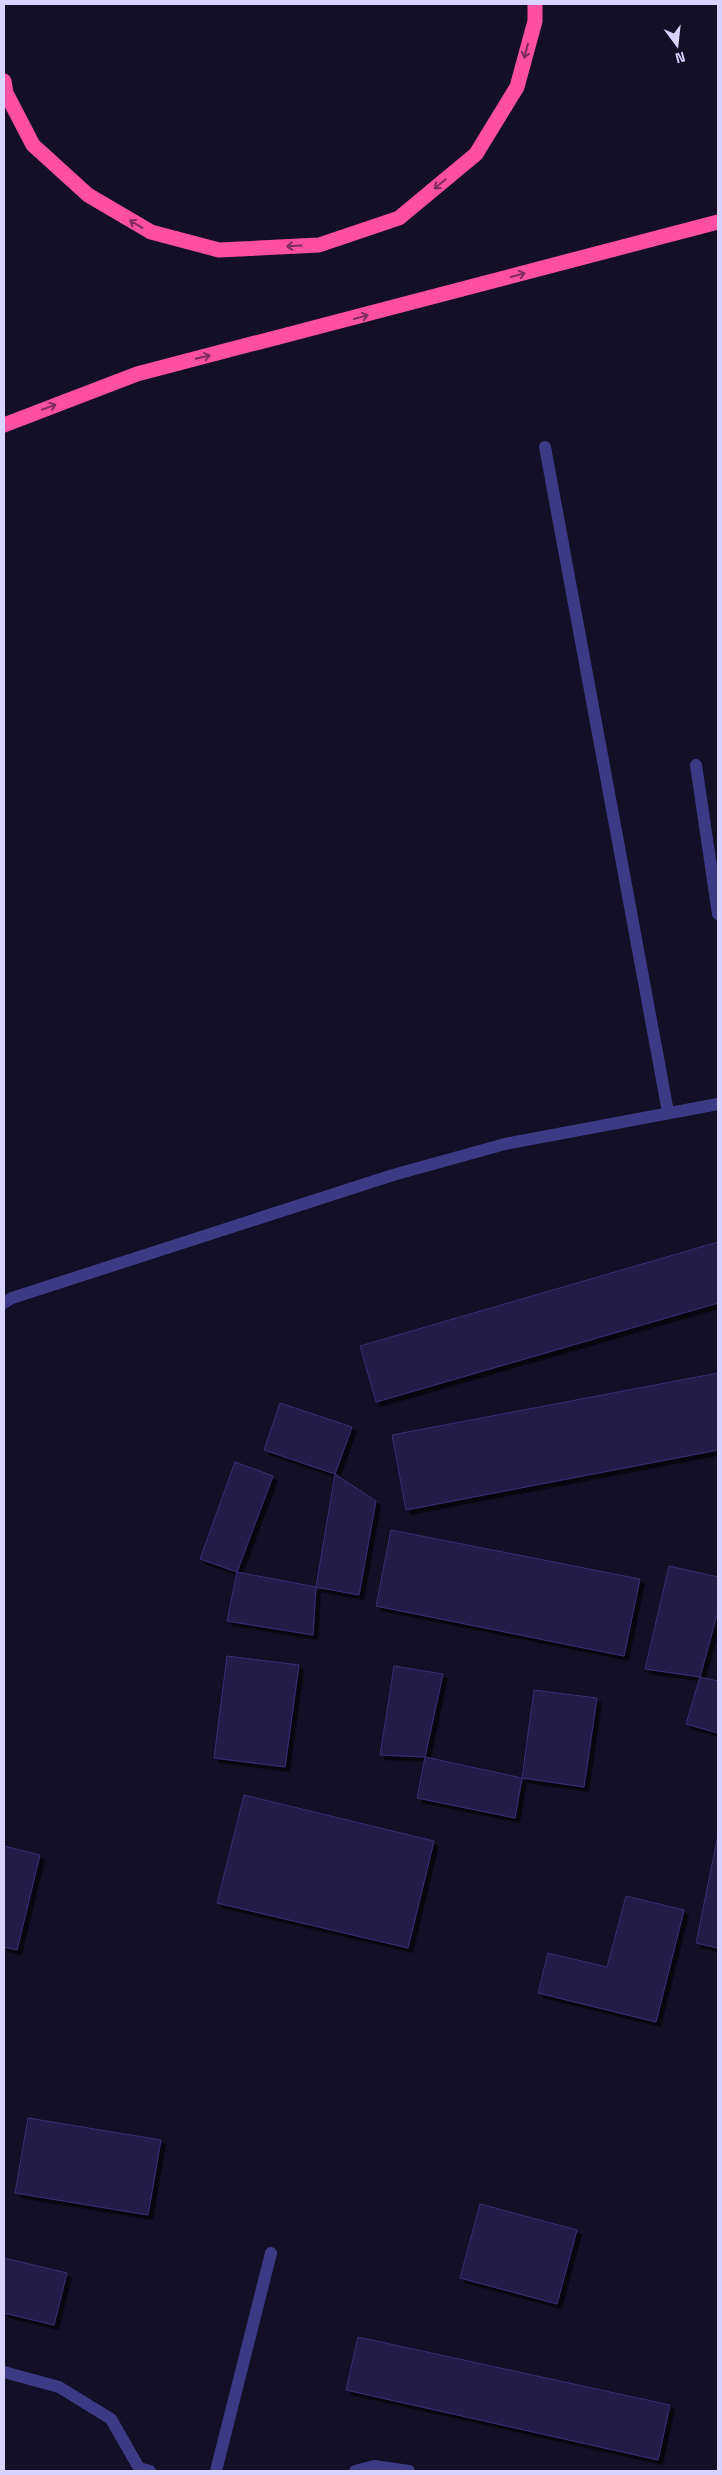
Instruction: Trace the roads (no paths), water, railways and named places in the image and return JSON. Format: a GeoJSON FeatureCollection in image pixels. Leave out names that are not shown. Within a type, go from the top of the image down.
{"type":"FeatureCollection","features":[{"type":"Feature","properties":{"kind":"highway"},"geometry":{"type":"LineString","coordinates":[[4,81],[6,92],[33,145],[88,195],[151,232],[219,250],[319,245],[399,218],[476,154],[517,87],[535,21],[535,4]]}},
{"type":"Feature","properties":{"kind":"highway"},"geometry":{"type":"LineString","coordinates":[[4,425],[137,374],[718,222]]}},
{"type":"Feature","properties":{"kind":"lane"},"geometry":{"type":"LineString","coordinates":[[545,447],[668,1112]]}},
{"type":"Feature","properties":{"kind":"lane"},"geometry":{"type":"LineString","coordinates":[[696,766],[718,914]]}},
{"type":"Feature","properties":{"kind":"lane"},"geometry":{"type":"LineString","coordinates":[[4,1303],[12,1298],[393,1175],[505,1144],[718,1104]]}},
{"type":"Feature","properties":{"kind":"lane"},"geometry":{"type":"LineString","coordinates":[[216,2471],[271,2253]]}},
{"type":"Feature","properties":{"kind":"lane"},"geometry":{"type":"LineString","coordinates":[[4,2372],[60,2387],[111,2419],[141,2470]]}},
{"type":"Feature","properties":{"kind":"lane"},"geometry":{"type":"LineString","coordinates":[[355,2471],[374,2466],[408,2471]]}}]}
